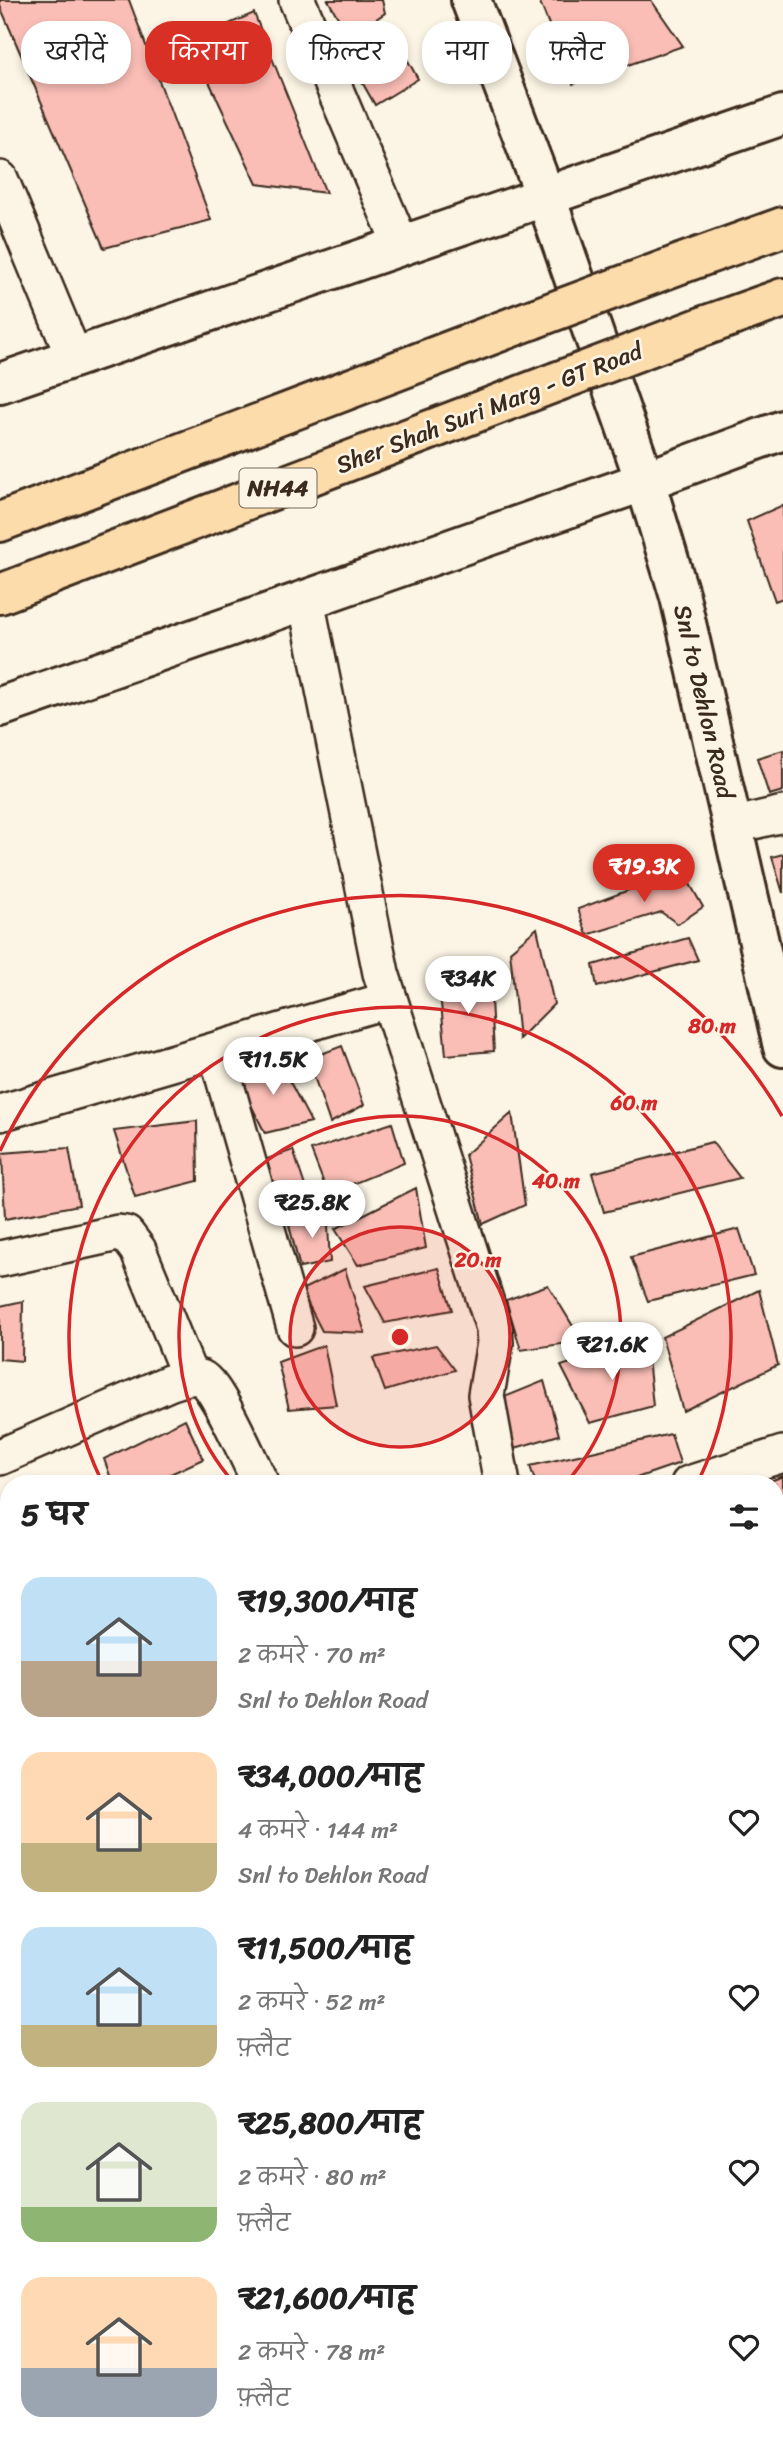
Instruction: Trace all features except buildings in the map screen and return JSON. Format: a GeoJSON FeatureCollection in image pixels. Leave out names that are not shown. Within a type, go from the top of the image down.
{"type":"FeatureCollection","features":[{"type":"Feature","properties":{"kind":"highway","name":"NH44"},"geometry":{"type":"LineString","coordinates":[[0,522],[533,319],[783,228]]}},
{"type":"Feature","properties":{"kind":"highway","name":"Sher Shah Suri Marg - GT Road"},"geometry":{"type":"LineString","coordinates":[[0,594],[783,298]]}},
{"type":"Feature","properties":{"kind":"street"},"geometry":{"type":"LineString","coordinates":[[298,0],[401,245]]}},
{"type":"Feature","properties":{"kind":"street","name":"Snl to Dehlon Road"},"geometry":{"type":"LineString","coordinates":[[471,0],[545,195],[645,481],[680,597],[783,1048]]}},
{"type":"Feature","properties":{"kind":"street"},"geometry":{"type":"LineString","coordinates":[[0,383],[783,115]]}},
{"type":"Feature","properties":{"kind":"street"},"geometry":{"type":"LineString","coordinates":[[0,178],[74,357]]}},
{"type":"Feature","properties":{"kind":"street"},"geometry":{"type":"LineString","coordinates":[[0,707],[783,430]]}},
{"type":"Feature","properties":{"kind":"street"},"geometry":{"type":"LineString","coordinates":[[306,600],[381,973],[494,1328],[495,1343],[486,1395],[500,1475]]}},
{"type":"Feature","properties":{"kind":"street"},"geometry":{"type":"LineString","coordinates":[[732,826],[783,814]]}},
{"type":"Feature","properties":{"kind":"street"},"geometry":{"type":"LineString","coordinates":[[0,1113],[388,1000]]}},
{"type":"Feature","properties":{"kind":"street"},"geometry":{"type":"LineString","coordinates":[[216,1050],[295,1328]]}},
{"type":"Feature","properties":{"kind":"street"},"geometry":{"type":"LineString","coordinates":[[0,1259],[118,1233],[126,1234],[138,1250],[190,1377]]}},
{"type":"Feature","properties":{"kind":"street"},"geometry":{"type":"LineString","coordinates":[[0,1457],[169,1383],[190,1377],[204,1380],[215,1393],[256,1475]]}},
{"type":"Feature","properties":{"kind":"street"},"geometry":{"type":"LineString","coordinates":[[717,1475],[783,1454]]}}]}
